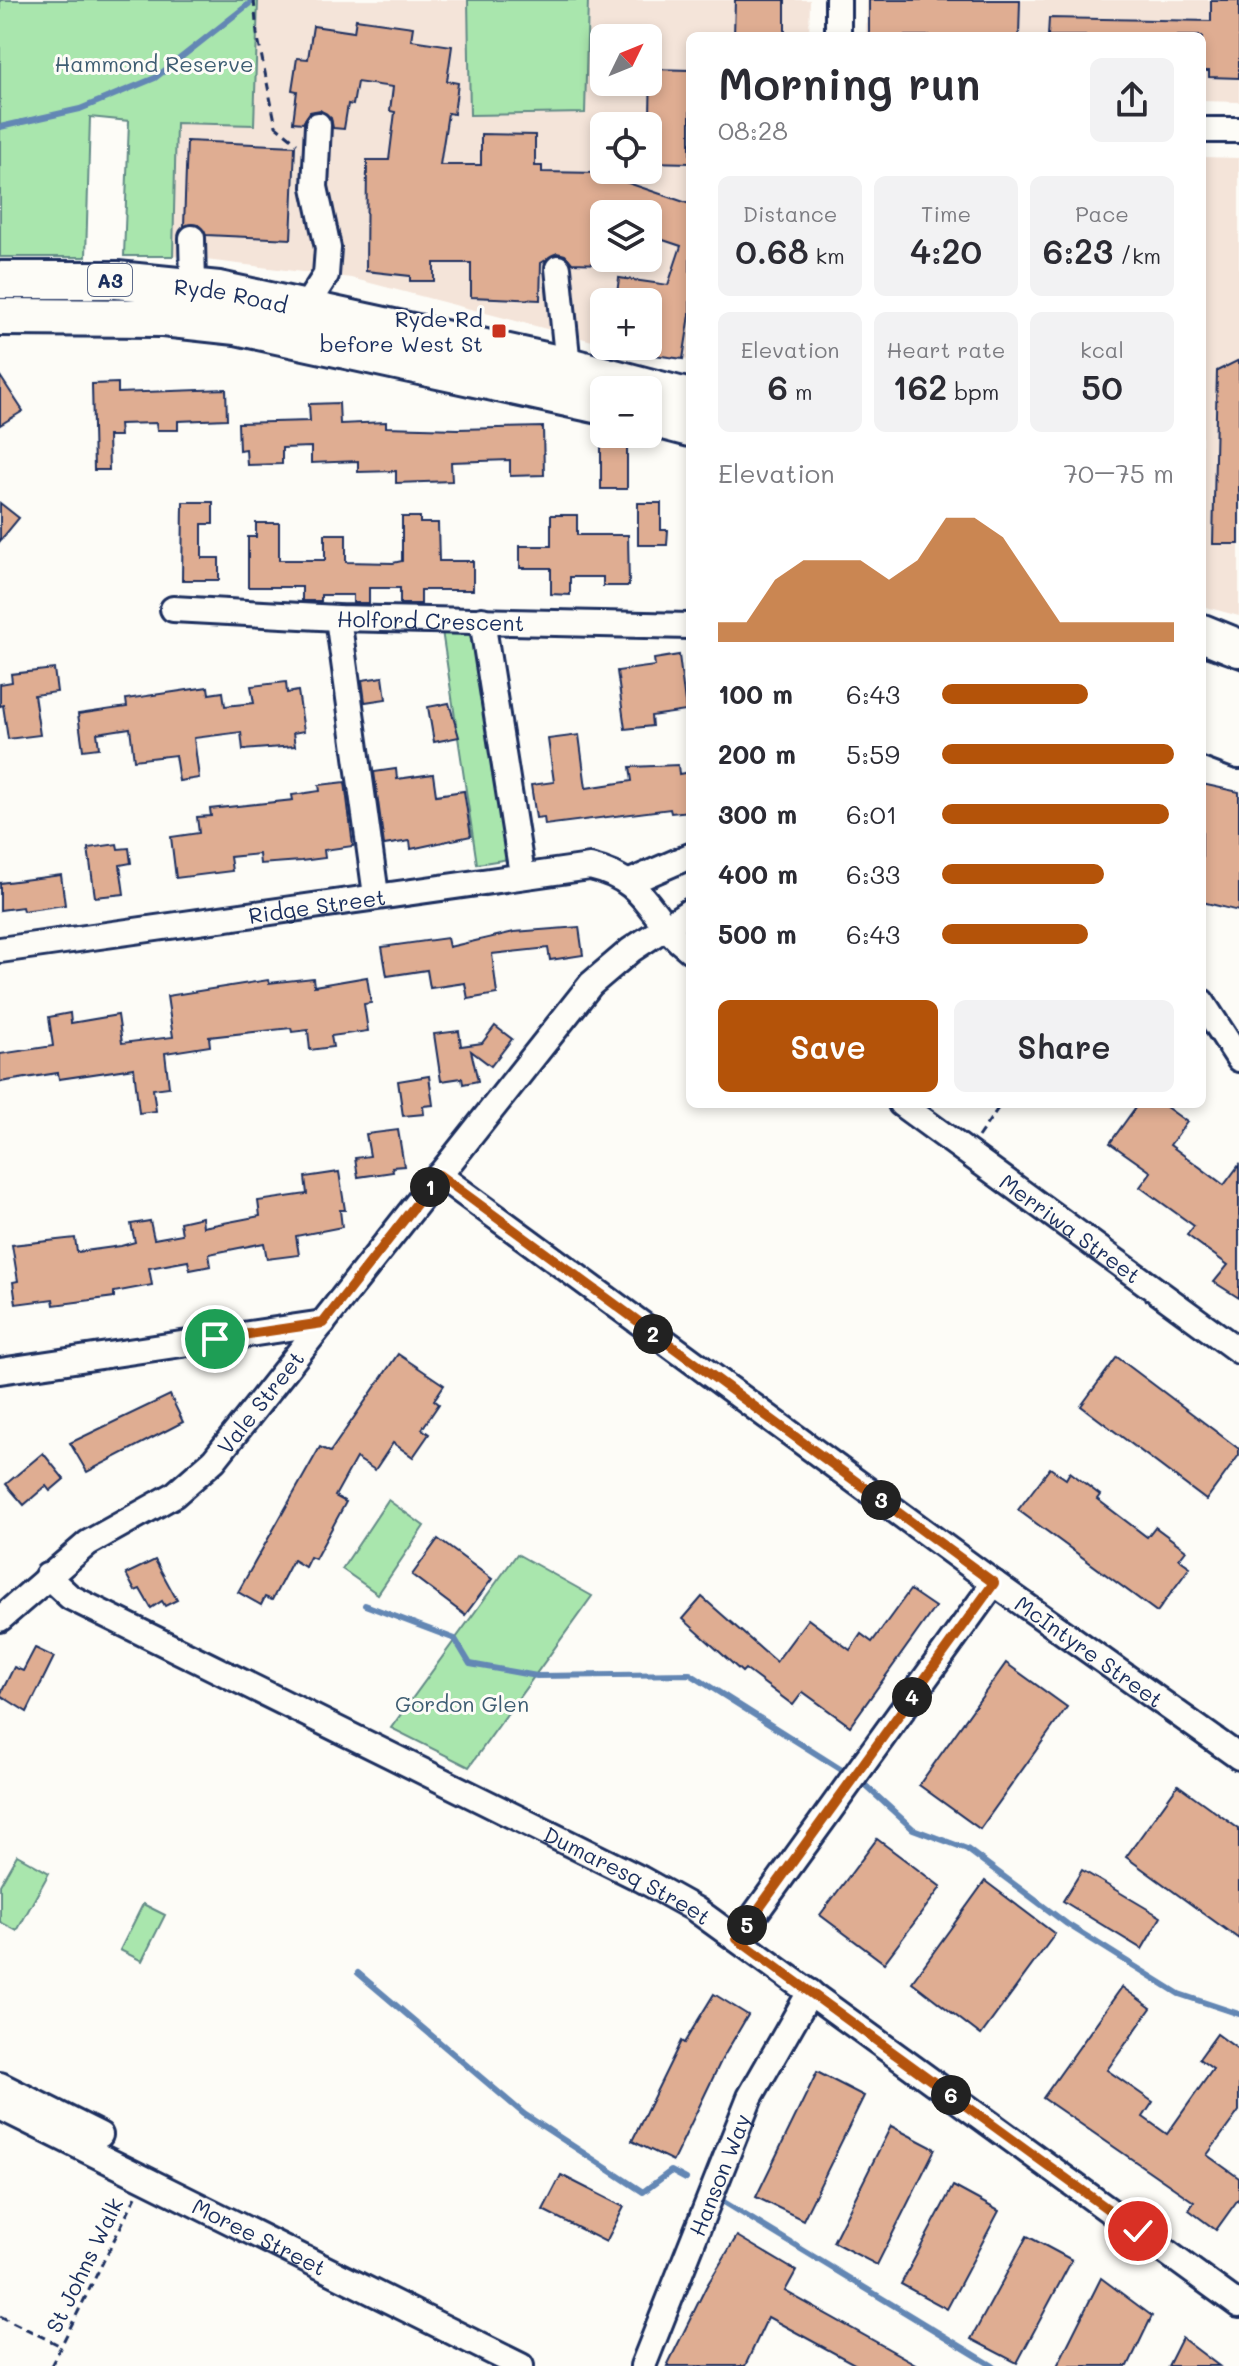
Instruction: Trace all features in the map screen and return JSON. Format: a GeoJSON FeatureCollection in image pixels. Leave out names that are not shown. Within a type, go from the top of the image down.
{"type":"FeatureCollection","features":[{"type":"Feature","properties":{"kind":"highway","name":"Ryde Road"},"geometry":{"type":"LineString","coordinates":[[0,280],[117,280],[193,286],[306,306],[568,366],[686,404]]}},
{"type":"Feature","properties":{"kind":"highway","name":"Ryde Road"},"geometry":{"type":"LineString","coordinates":[[0,317],[163,318],[236,326],[590,403]]}},
{"type":"Feature","properties":{"kind":"highway","name":"Ryde Road"},"geometry":{"type":"LineString","coordinates":[[662,413],[686,406]]}},
{"type":"Feature","properties":{"kind":"highway"},"geometry":{"type":"LineString","coordinates":[[1206,635],[1239,648]]}},
{"type":"Feature","properties":{"kind":"highway"},"geometry":{"type":"LineString","coordinates":[[1206,677],[1239,689]]}},
{"type":"Feature","properties":{"kind":"highway"},"geometry":{"type":"LineString","coordinates":[[1206,704],[1239,716]]}},
{"type":"Feature","properties":{"kind":"highway"},"geometry":{"type":"LineString","coordinates":[[1206,738],[1239,750]]}},
{"type":"Feature","properties":{"kind":"street"},"geometry":{"type":"LineString","coordinates":[[838,0],[838,32]]}},
{"type":"Feature","properties":{"kind":"street"},"geometry":{"type":"LineString","coordinates":[[306,306],[326,275],[328,248],[315,187],[326,126]]}},
{"type":"Feature","properties":{"kind":"street"},"geometry":{"type":"LineString","coordinates":[[1206,130],[1239,130]]}},
{"type":"Feature","properties":{"kind":"street"},"geometry":{"type":"LineString","coordinates":[[192,238],[193,286]]}},
{"type":"Feature","properties":{"kind":"street"},"geometry":{"type":"LineString","coordinates":[[558,268],[568,366]]}},
{"type":"Feature","properties":{"kind":"street","name":"Holford Crescent"},"geometry":{"type":"LineString","coordinates":[[173,609],[338,618],[686,626]]}},
{"type":"Feature","properties":{"kind":"street"},"geometry":{"type":"LineString","coordinates":[[338,618],[376,895]]}},
{"type":"Feature","properties":{"kind":"street"},"geometry":{"type":"LineString","coordinates":[[482,620],[522,874]]}},
{"type":"Feature","properties":{"kind":"street"},"geometry":{"type":"LineString","coordinates":[[630,882],[686,858]]}},
{"type":"Feature","properties":{"kind":"street","name":"Ridge Street"},"geometry":{"type":"LineString","coordinates":[[0,950],[522,874],[590,867],[611,871],[630,882],[666,927]]}},
{"type":"Feature","properties":{"kind":"street"},"geometry":{"type":"LineString","coordinates":[[686,914],[666,927],[673,938],[686,947]]}},
{"type":"Feature","properties":{"kind":"street","name":"Vale Street"},"geometry":{"type":"LineString","coordinates":[[0,1619],[88,1543],[174,1495],[214,1460],[591,984],[666,927]]}},
{"type":"Feature","properties":{"kind":"street"},"geometry":{"type":"LineString","coordinates":[[1206,1008],[1239,1059]]}},
{"type":"Feature","properties":{"kind":"street","name":"Merriwa Street"},"geometry":{"type":"LineString","coordinates":[[906,1108],[1239,1351]]}},
{"type":"Feature","properties":{"kind":"street","name":"McIntyre Street"},"geometry":{"type":"LineString","coordinates":[[439,1175],[994,1583],[1239,1757]]}},
{"type":"Feature","properties":{"kind":"street"},"geometry":{"type":"LineString","coordinates":[[0,1371],[323,1323]]}},
{"type":"Feature","properties":{"kind":"street","name":"Dumaresq Street"},"geometry":{"type":"LineString","coordinates":[[47,1576],[70,1597],[641,1879],[737,1939],[1239,2305]]}},
{"type":"Feature","properties":{"kind":"street"},"geometry":{"type":"LineString","coordinates":[[737,1939],[994,1583]]}},
{"type":"Feature","properties":{"kind":"street","name":"Hanson Way"},"geometry":{"type":"LineString","coordinates":[[643,2366],[750,2097],[810,1992]]}},
{"type":"Feature","properties":{"kind":"street"},"geometry":{"type":"LineString","coordinates":[[0,2085],[100,2135]]}},
{"type":"Feature","properties":{"kind":"street","name":"Moree Street"},"geometry":{"type":"LineString","coordinates":[[0,2107],[521,2366]]}},
{"type":"Feature","properties":{"kind":"path"},"geometry":{"type":"LineString","coordinates":[[254,0],[276,126],[305,150]]}},
{"type":"Feature","properties":{"kind":"path"},"geometry":{"type":"LineString","coordinates":[[967,1152],[998,1108]]}},
{"type":"Feature","properties":{"kind":"path","name":"St Johns Walk"},"geometry":{"type":"LineString","coordinates":[[51,2366],[144,2179]]}},
{"type":"Feature","properties":{"kind":"path"},"geometry":{"type":"LineString","coordinates":[[0,2316],[62,2346]]}},
{"type":"Feature","properties":{"kind":"shaded area"},"geometry":{"type":"Polygon","coordinates":[[[258,0],[468,0],[470,114],[585,113],[588,0],[810,0],[809,32],[686,32],[686,359],[662,355],[662,288],[590,288],[590,340],[351,278],[173,256],[176,123],[254,125],[258,0]]]}},
{"type":"Feature","properties":{"kind":"shaded area"},"geometry":{"type":"Polygon","coordinates":[[[867,0],[1239,0],[1239,102],[1206,101],[1206,32],[866,32],[867,0]]]}},
{"type":"Feature","properties":{"kind":"shaded area"},"geometry":{"type":"Polygon","coordinates":[[[1206,157],[1239,158],[1239,616],[1206,607],[1206,157]]]}},
{"type":"Feature","properties":{"kind":"green space","name":"Hammond Reserve"},"geometry":{"type":"Polygon","coordinates":[[[0,0],[258,0],[254,125],[176,123],[173,256],[124,256],[129,121],[90,117],[86,257],[0,257],[0,0]]]}},
{"type":"Feature","properties":{"kind":"green space"},"geometry":{"type":"Polygon","coordinates":[[[468,0],[588,0],[585,113],[470,115],[468,0]]]}},
{"type":"Feature","properties":{"kind":"green space"},"geometry":{"type":"Polygon","coordinates":[[[441,624],[470,624],[509,859],[477,864],[441,624]]]}},
{"type":"Feature","properties":{"kind":"green space"},"geometry":{"type":"Polygon","coordinates":[[[388,1500],[424,1526],[378,1594],[342,1569],[388,1500]]]}},
{"type":"Feature","properties":{"kind":"green space","name":"Gordon Glen"},"geometry":{"type":"Polygon","coordinates":[[[517,1554],[592,1596],[469,1767],[391,1728],[517,1554]]]}},
{"type":"Feature","properties":{"kind":"green space"},"geometry":{"type":"Polygon","coordinates":[[[17,1855],[49,1873],[17,1931],[0,1922],[0,1885],[17,1855]]]}},
{"type":"Feature","properties":{"kind":"green space"},"geometry":{"type":"Polygon","coordinates":[[[143,1904],[165,1915],[142,1961],[120,1950],[143,1904]]]}},
{"type":"Feature","properties":{"kind":"building"},"geometry":{"type":"Polygon","coordinates":[[[735,0],[785,0],[785,32],[734,32],[735,0]]]}},
{"type":"Feature","properties":{"kind":"building"},"geometry":{"type":"Polygon","coordinates":[[[869,0],[1020,0],[1019,32],[869,32],[869,0]]]}},
{"type":"Feature","properties":{"kind":"building"},"geometry":{"type":"Polygon","coordinates":[[[1211,0],[1239,0],[1239,78],[1209,77],[1209,71],[1206,71],[1206,32],[1048,32],[1049,18],[1211,21],[1211,0]]]}},
{"type":"Feature","properties":{"kind":"building"},"geometry":{"type":"Polygon","coordinates":[[[356,19],[413,27],[411,40],[452,46],[447,81],[458,83],[454,114],[448,113],[440,165],[481,165],[481,134],[535,135],[535,166],[542,166],[542,172],[590,173],[590,184],[631,184],[686,203],[686,340],[683,359],[662,356],[662,288],[618,288],[619,278],[668,285],[681,246],[662,240],[662,200],[590,200],[590,264],[572,263],[565,255],[557,253],[541,263],[540,300],[471,297],[471,263],[434,263],[434,281],[410,281],[410,276],[366,271],[367,160],[389,160],[395,112],[390,111],[393,87],[357,82],[353,105],[348,104],[344,129],[333,128],[331,118],[320,110],[310,112],[303,123],[293,122],[297,91],[292,90],[297,58],[308,59],[313,26],[354,32],[356,19]]]}},
{"type":"Feature","properties":{"kind":"building"},"geometry":{"type":"Polygon","coordinates":[[[662,69],[686,70],[686,163],[662,162],[662,112],[650,112],[650,96],[662,96],[662,69]]]}},
{"type":"Feature","properties":{"kind":"building"},"geometry":{"type":"Polygon","coordinates":[[[187,141],[295,146],[291,239],[206,235],[198,225],[184,226],[187,141]]]}},
{"type":"Feature","properties":{"kind":"building"},"geometry":{"type":"Polygon","coordinates":[[[1239,360],[1239,544],[1213,544],[1217,371],[1239,360]]]}},
{"type":"Feature","properties":{"kind":"building"},"geometry":{"type":"Polygon","coordinates":[[[0,376],[23,411],[0,425],[0,376]]]}},
{"type":"Feature","properties":{"kind":"building"},"geometry":{"type":"Polygon","coordinates":[[[118,383],[118,393],[226,389],[227,419],[178,421],[178,430],[157,430],[156,423],[119,424],[120,436],[108,436],[109,470],[94,470],[92,384],[118,383]]]}},
{"type":"Feature","properties":{"kind":"building"},"geometry":{"type":"Polygon","coordinates":[[[339,403],[340,424],[386,422],[386,427],[458,429],[543,427],[544,475],[510,476],[510,460],[451,462],[452,481],[396,483],[396,471],[358,472],[358,461],[311,463],[311,447],[282,448],[282,464],[247,465],[246,449],[239,450],[238,423],[310,421],[309,404],[339,403]]]}},
{"type":"Feature","properties":{"kind":"building"},"geometry":{"type":"Polygon","coordinates":[[[601,448],[627,448],[627,489],[601,489],[601,448]]]}},
{"type":"Feature","properties":{"kind":"building"},"geometry":{"type":"Polygon","coordinates":[[[183,502],[213,502],[213,524],[202,524],[202,558],[219,558],[219,580],[182,580],[183,502]]]}},
{"type":"Feature","properties":{"kind":"building"},"geometry":{"type":"Polygon","coordinates":[[[0,503],[19,518],[0,541],[0,503]]]}},
{"type":"Feature","properties":{"kind":"building"},"geometry":{"type":"Polygon","coordinates":[[[638,503],[661,503],[661,530],[668,530],[667,545],[638,545],[638,503]]]}},
{"type":"Feature","properties":{"kind":"building"},"geometry":{"type":"Polygon","coordinates":[[[551,515],[577,515],[577,535],[628,535],[629,586],[603,586],[603,577],[570,577],[570,595],[551,594],[551,568],[520,568],[520,546],[551,546],[551,515]]]}},
{"type":"Feature","properties":{"kind":"building"},"geometry":{"type":"Polygon","coordinates":[[[402,517],[420,517],[420,523],[438,523],[439,561],[473,561],[473,590],[421,590],[421,604],[400,604],[400,588],[369,588],[369,603],[353,603],[353,595],[321,595],[321,601],[302,601],[302,587],[248,587],[248,537],[256,537],[256,523],[279,523],[279,560],[325,560],[325,534],[346,534],[346,562],[393,563],[402,561],[402,517]]]}},
{"type":"Feature","properties":{"kind":"building"},"geometry":{"type":"Polygon","coordinates":[[[679,655],[686,711],[651,716],[652,726],[625,729],[617,671],[655,666],[654,659],[679,655]]]}},
{"type":"Feature","properties":{"kind":"building"},"geometry":{"type":"Polygon","coordinates":[[[54,669],[57,692],[34,695],[40,735],[8,739],[3,705],[0,706],[0,684],[12,682],[11,674],[54,669]]]}},
{"type":"Feature","properties":{"kind":"building"},"geometry":{"type":"Polygon","coordinates":[[[383,677],[386,699],[365,702],[362,680],[383,677]]]}},
{"type":"Feature","properties":{"kind":"building"},"geometry":{"type":"Polygon","coordinates":[[[286,682],[287,693],[298,691],[304,731],[293,733],[295,746],[243,750],[241,732],[194,738],[199,778],[179,781],[175,755],[134,760],[130,728],[97,733],[99,748],[83,750],[78,714],[127,707],[126,699],[208,687],[209,694],[223,692],[225,706],[254,703],[251,686],[286,682]]]}},
{"type":"Feature","properties":{"kind":"building"},"geometry":{"type":"Polygon","coordinates":[[[449,703],[459,737],[434,742],[428,707],[449,703]]]}},
{"type":"Feature","properties":{"kind":"building"},"geometry":{"type":"Polygon","coordinates":[[[579,735],[586,788],[632,781],[630,767],[678,765],[679,774],[686,773],[686,811],[671,813],[670,809],[545,825],[544,817],[536,818],[531,785],[554,782],[548,739],[579,735]]]}},
{"type":"Feature","properties":{"kind":"building"},"geometry":{"type":"Polygon","coordinates":[[[396,769],[397,779],[433,774],[436,795],[464,791],[471,836],[411,849],[410,841],[384,845],[374,772],[396,769]]]}},
{"type":"Feature","properties":{"kind":"building"},"geometry":{"type":"Polygon","coordinates":[[[345,782],[353,846],[324,850],[325,858],[301,861],[260,864],[259,854],[230,857],[232,871],[176,878],[171,837],[199,833],[197,817],[211,816],[210,809],[293,800],[292,795],[320,791],[319,785],[345,782]]]}},
{"type":"Feature","properties":{"kind":"building"},"geometry":{"type":"Polygon","coordinates":[[[1206,785],[1239,792],[1239,911],[1206,903],[1206,785]]]}},
{"type":"Feature","properties":{"kind":"building"},"geometry":{"type":"Polygon","coordinates":[[[117,844],[118,849],[129,848],[131,863],[120,865],[124,894],[95,897],[88,848],[117,844]]]}},
{"type":"Feature","properties":{"kind":"building"},"geometry":{"type":"Polygon","coordinates":[[[61,875],[65,905],[23,911],[22,907],[0,910],[0,883],[61,875]]]}},
{"type":"Feature","properties":{"kind":"building"},"geometry":{"type":"Polygon","coordinates":[[[579,927],[583,955],[550,960],[548,948],[492,954],[497,994],[468,999],[465,983],[430,988],[427,970],[387,976],[382,947],[447,938],[449,947],[514,932],[579,927]]]}},
{"type":"Feature","properties":{"kind":"building"},"geometry":{"type":"Polygon","coordinates":[[[367,977],[371,1003],[364,1004],[368,1031],[331,1036],[333,1047],[310,1050],[308,1030],[292,1032],[291,1028],[209,1037],[210,1046],[165,1053],[169,1087],[153,1089],[156,1111],[139,1113],[134,1068],[59,1079],[58,1073],[0,1082],[0,1054],[53,1046],[49,1017],[70,1013],[71,1023],[118,1015],[122,1043],[173,1037],[167,996],[268,980],[269,983],[313,978],[314,986],[367,977]]]}},
{"type":"Feature","properties":{"kind":"building"},"geometry":{"type":"Polygon","coordinates":[[[495,1026],[512,1039],[491,1066],[471,1051],[478,1081],[463,1084],[462,1078],[441,1081],[434,1034],[459,1031],[461,1046],[482,1043],[495,1026]]]}},
{"type":"Feature","properties":{"kind":"building"},"geometry":{"type":"Polygon","coordinates":[[[429,1076],[433,1105],[423,1106],[424,1114],[403,1116],[398,1081],[429,1076]]]}},
{"type":"Feature","properties":{"kind":"building"},"geometry":{"type":"Polygon","coordinates":[[[1135,1108],[1168,1108],[1187,1122],[1170,1145],[1224,1185],[1239,1165],[1239,1298],[1214,1282],[1228,1265],[1187,1235],[1194,1226],[1140,1187],[1151,1172],[1110,1143],[1135,1108]]]}},
{"type":"Feature","properties":{"kind":"building"},"geometry":{"type":"Polygon","coordinates":[[[398,1130],[404,1166],[392,1167],[393,1172],[358,1177],[355,1158],[370,1156],[366,1134],[398,1130]]]}},
{"type":"Feature","properties":{"kind":"building"},"geometry":{"type":"Polygon","coordinates":[[[339,1172],[345,1210],[340,1210],[342,1227],[296,1236],[299,1255],[267,1259],[264,1243],[209,1254],[211,1266],[190,1270],[188,1261],[149,1268],[152,1285],[114,1292],[114,1297],[54,1305],[53,1299],[16,1304],[13,1282],[18,1281],[12,1245],[75,1238],[77,1252],[121,1246],[135,1242],[131,1224],[150,1221],[154,1239],[182,1234],[180,1222],[202,1217],[203,1227],[260,1216],[258,1201],[307,1194],[305,1177],[339,1172]]]}},
{"type":"Feature","properties":{"kind":"building"},"geometry":{"type":"Polygon","coordinates":[[[398,1354],[444,1385],[434,1400],[439,1404],[422,1429],[429,1434],[413,1457],[393,1443],[375,1470],[356,1458],[335,1496],[346,1502],[315,1559],[310,1557],[305,1567],[293,1560],[272,1600],[265,1597],[261,1605],[238,1592],[320,1447],[330,1452],[398,1354]]]}},
{"type":"Feature","properties":{"kind":"building"},"geometry":{"type":"Polygon","coordinates":[[[1117,1357],[1239,1449],[1239,1455],[1206,1500],[1081,1406],[1117,1357]]]}},
{"type":"Feature","properties":{"kind":"building"},"geometry":{"type":"Polygon","coordinates":[[[170,1395],[183,1422],[87,1472],[70,1443],[170,1395]]]}},
{"type":"Feature","properties":{"kind":"building"},"geometry":{"type":"Polygon","coordinates":[[[43,1453],[64,1479],[50,1491],[46,1486],[24,1505],[6,1484],[43,1453]]]}},
{"type":"Feature","properties":{"kind":"building"},"geometry":{"type":"Polygon","coordinates":[[[1050,1468],[1066,1479],[1070,1472],[1100,1495],[1097,1499],[1147,1537],[1155,1527],[1186,1550],[1179,1559],[1190,1567],[1157,1612],[1018,1510],[1050,1468]]]}},
{"type":"Feature","properties":{"kind":"building"},"geometry":{"type":"Polygon","coordinates":[[[438,1539],[492,1579],[465,1615],[412,1575],[438,1539]]]}},
{"type":"Feature","properties":{"kind":"building"},"geometry":{"type":"Polygon","coordinates":[[[155,1560],[177,1600],[165,1606],[162,1601],[151,1608],[140,1589],[135,1591],[126,1574],[155,1560]]]}},
{"type":"Feature","properties":{"kind":"building"},"geometry":{"type":"Polygon","coordinates":[[[910,1590],[935,1607],[850,1726],[803,1692],[793,1705],[745,1669],[742,1672],[683,1619],[702,1597],[776,1662],[808,1619],[850,1650],[861,1634],[872,1642],[910,1590]]]}},
{"type":"Feature","properties":{"kind":"building"},"geometry":{"type":"Polygon","coordinates":[[[35,1648],[54,1657],[27,1712],[0,1695],[14,1667],[23,1671],[35,1648]]]}},
{"type":"Feature","properties":{"kind":"building"},"geometry":{"type":"Polygon","coordinates":[[[1006,1663],[1067,1707],[980,1829],[919,1785],[1006,1663]]]}},
{"type":"Feature","properties":{"kind":"building"},"geometry":{"type":"Polygon","coordinates":[[[1178,1785],[1239,1829],[1239,1939],[1126,1857],[1178,1785]]]}},
{"type":"Feature","properties":{"kind":"building"},"geometry":{"type":"Polygon","coordinates":[[[877,1839],[941,1887],[884,1963],[820,1915],[877,1839]]]}},
{"type":"Feature","properties":{"kind":"building"},"geometry":{"type":"Polygon","coordinates":[[[1082,1870],[1161,1917],[1142,1949],[1063,1901],[1082,1870]]]}},
{"type":"Feature","properties":{"kind":"building"},"geometry":{"type":"Polygon","coordinates":[[[985,1881],[1055,1934],[981,2035],[912,1982],[985,1881]]]}},
{"type":"Feature","properties":{"kind":"building"},"geometry":{"type":"Polygon","coordinates":[[[1122,1987],[1151,2008],[1107,2070],[1153,2102],[1143,2117],[1167,2134],[1213,2069],[1199,2059],[1217,2034],[1239,2050],[1239,2111],[1207,2155],[1239,2178],[1239,2198],[1216,2230],[1189,2210],[1194,2202],[1043,2098],[1122,1987]]]}},
{"type":"Feature","properties":{"kind":"building"},"geometry":{"type":"Polygon","coordinates":[[[714,1994],[748,2015],[721,2061],[673,2161],[632,2141],[681,2041],[684,2043],[714,1994]]]}},
{"type":"Feature","properties":{"kind":"building"},"geometry":{"type":"Polygon","coordinates":[[[817,2072],[864,2096],[803,2220],[756,2197],[817,2072]]]}},
{"type":"Feature","properties":{"kind":"building"},"geometry":{"type":"Polygon","coordinates":[[[891,2126],[935,2149],[877,2265],[833,2242],[891,2126]]]}},
{"type":"Feature","properties":{"kind":"building"},"geometry":{"type":"Polygon","coordinates":[[[561,2175],[624,2207],[606,2242],[543,2210],[561,2175]]]}},
{"type":"Feature","properties":{"kind":"building"},"geometry":{"type":"Polygon","coordinates":[[[953,2186],[999,2211],[947,2309],[901,2284],[953,2186]]]}},
{"type":"Feature","properties":{"kind":"building"},"geometry":{"type":"Polygon","coordinates":[[[737,2236],[796,2271],[785,2291],[919,2366],[858,2366],[768,2317],[745,2366],[667,2366],[706,2287],[737,2236]]]}},
{"type":"Feature","properties":{"kind":"building"},"geometry":{"type":"Polygon","coordinates":[[[1027,2236],[1072,2260],[1017,2363],[971,2339],[1027,2236]]]}},
{"type":"Feature","properties":{"kind":"building"},"geometry":{"type":"Polygon","coordinates":[[[1101,2278],[1152,2316],[1128,2366],[1057,2366],[1101,2278]]]}},
{"type":"Feature","properties":{"kind":"building"},"geometry":{"type":"Polygon","coordinates":[[[1182,2338],[1219,2366],[1168,2366],[1182,2338]]]}},
{"type":"Feature","properties":{"kind":"waterway"},"geometry":{"type":"LineString","coordinates":[[0,127],[80,109],[155,78],[254,0]]}},
{"type":"Feature","properties":{"kind":"waterway"},"geometry":{"type":"LineString","coordinates":[[365,1605],[455,1639],[470,1664],[537,1676],[690,1674],[845,1772]]}},
{"type":"Feature","properties":{"kind":"waterway"},"geometry":{"type":"LineString","coordinates":[[866,1786],[913,1829],[967,1849],[1067,1924],[1179,1994],[1239,2014]]}},
{"type":"Feature","properties":{"kind":"waterway"},"geometry":{"type":"LineString","coordinates":[[358,1973],[524,2114],[643,2192],[671,2171],[686,2179]]}},
{"type":"Feature","properties":{"kind":"waterway"},"geometry":{"type":"LineString","coordinates":[[719,2199],[993,2366]]}},
{"type":"Feature","properties":{"kind":"place","name":"Ryde Rd before West St"},"geometry":{"type":"Point","coordinates":[499,331]}},
{"type":"Feature","properties":{"kind":"route"},"geometry":{"type":"LineString","coordinates":[[215,1339],[323,1323],[439,1175],[994,1583],[737,1939],[1138,2231]]}}]}
